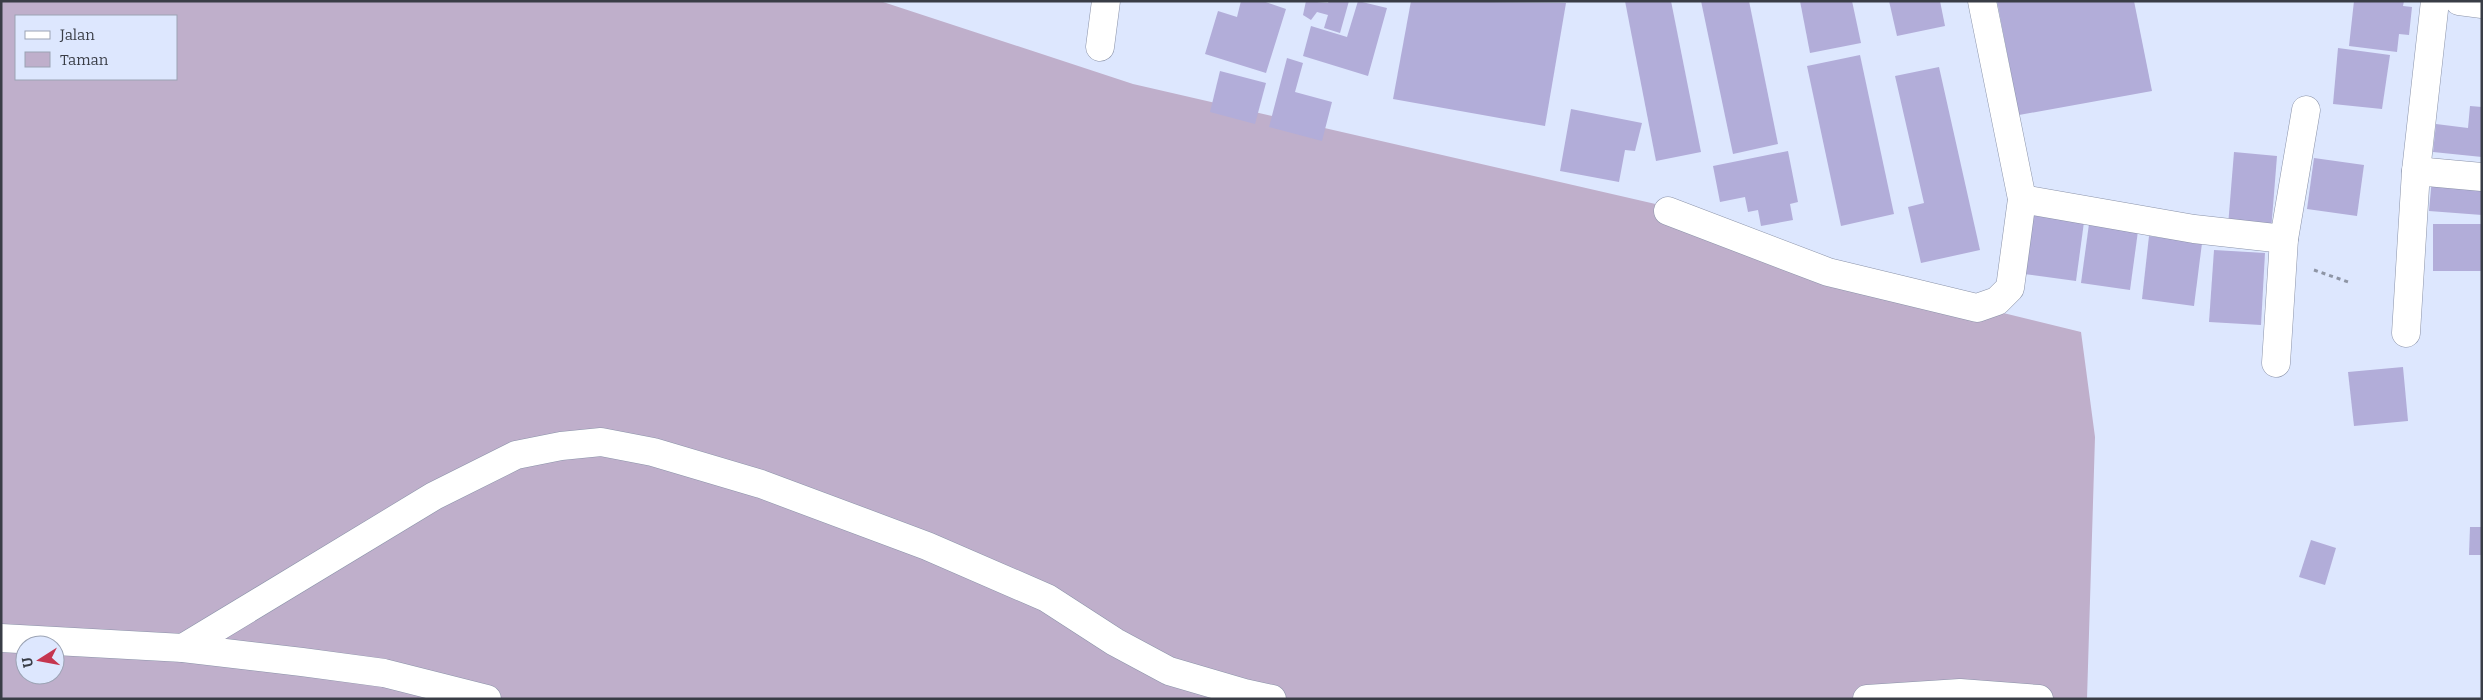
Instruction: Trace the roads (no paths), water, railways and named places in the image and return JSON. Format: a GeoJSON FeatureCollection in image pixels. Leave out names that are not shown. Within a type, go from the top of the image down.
{"type":"FeatureCollection","features":[{"type":"Feature","properties":{"kind":"street"},"geometry":{"type":"LineString","coordinates":[[1100,47],[1106,1]]}},
{"type":"Feature","properties":{"kind":"street"},"geometry":{"type":"LineString","coordinates":[[1668,211],[1828,272],[1977,308],[1997,301],[2010,288],[2022,199],[1982,1]]}},
{"type":"Feature","properties":{"kind":"street"},"geometry":{"type":"LineString","coordinates":[[2406,333],[2416,172],[2436,1]]}},
{"type":"Feature","properties":{"kind":"street"},"geometry":{"type":"LineString","coordinates":[[2459,1],[2482,4]]}},
{"type":"Feature","properties":{"kind":"street"},"geometry":{"type":"LineString","coordinates":[[2276,363],[2284,249],[2306,110]]}},
{"type":"Feature","properties":{"kind":"street"},"geometry":{"type":"LineString","coordinates":[[2416,172],[2482,177]]}},
{"type":"Feature","properties":{"kind":"street"},"geometry":{"type":"LineString","coordinates":[[2022,199],[2194,229],[2284,249]]}},
{"type":"Feature","properties":{"kind":"street"},"geometry":{"type":"LineString","coordinates":[[182,648],[434,496],[516,455],[561,446],[601,442],[654,452],[760,484],[927,546],[1047,598],[1115,642],[1169,670],[1244,693],[1272,699]]}},
{"type":"Feature","properties":{"kind":"street"},"geometry":{"type":"LineString","coordinates":[[1,638],[182,648],[384,673],[487,699]]}},
{"type":"Feature","properties":{"kind":"street"},"geometry":{"type":"LineString","coordinates":[[1867,699],[1960,693],[2039,699]]}}]}
